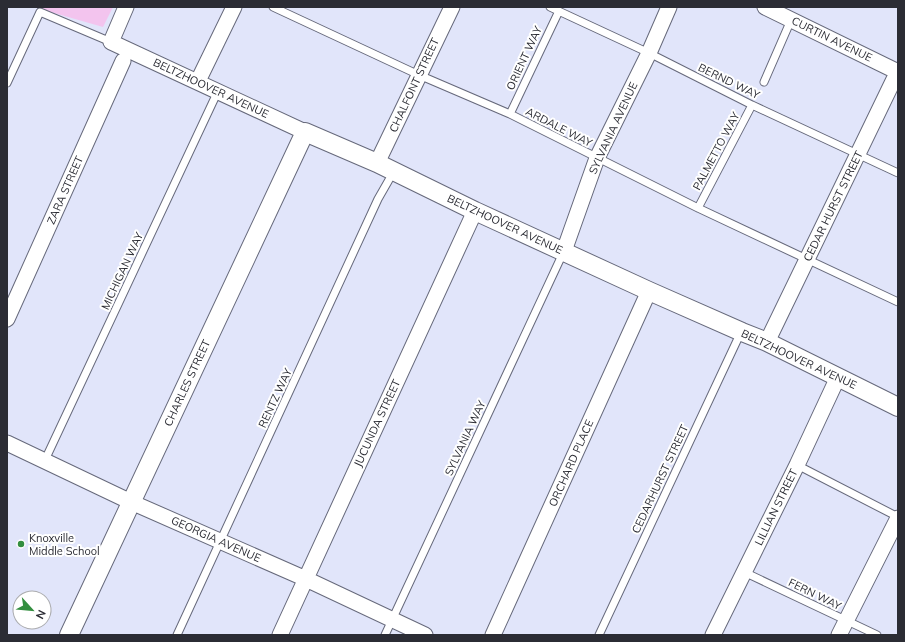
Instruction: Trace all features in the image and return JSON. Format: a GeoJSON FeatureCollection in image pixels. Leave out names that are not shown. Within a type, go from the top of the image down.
{"type":"FeatureCollection","features":[{"type":"Feature","properties":{"kind":"street"},"geometry":{"type":"LineString","coordinates":[[111,42],[126,7]]}},
{"type":"Feature","properties":{"kind":"street"},"geometry":{"type":"LineString","coordinates":[[198,81],[234,7]]}},
{"type":"Feature","properties":{"kind":"street","name":"CHALFONT STREET"},"geometry":{"type":"LineString","coordinates":[[377,163],[452,7]]}},
{"type":"Feature","properties":{"kind":"street","name":"SYLVANIA AVENUE"},"geometry":{"type":"LineString","coordinates":[[564,251],[597,158],[649,53],[669,7]]}},
{"type":"Feature","properties":{"kind":"street","name":"CURTIN AVENUE"},"geometry":{"type":"LineString","coordinates":[[765,7],[898,71]]}},
{"type":"Feature","properties":{"kind":"street","name":"BELTZHOOVER AVENUE"},"geometry":{"type":"LineString","coordinates":[[111,42],[198,81],[305,132],[377,163],[475,211],[649,291],[767,342],[898,407]]}},
{"type":"Feature","properties":{"kind":"street","name":"ZARA STREET"},"geometry":{"type":"LineString","coordinates":[[7,319],[124,61]]}},
{"type":"Feature","properties":{"kind":"street","name":"CEDAR HURST STREET"},"geometry":{"type":"LineString","coordinates":[[767,342],[898,71]]}},
{"type":"Feature","properties":{"kind":"street","name":"CHARLES STREET"},"geometry":{"type":"LineString","coordinates":[[69,635],[305,132]]}},
{"type":"Feature","properties":{"kind":"street","name":"JUCUNDA STREET"},"geometry":{"type":"LineString","coordinates":[[280,635],[475,211]]}},
{"type":"Feature","properties":{"kind":"street","name":"ORCHARD PLACE"},"geometry":{"type":"LineString","coordinates":[[493,635],[649,291]]}},
{"type":"Feature","properties":{"kind":"street","name":"LILLIAN STREET"},"geometry":{"type":"LineString","coordinates":[[713,635],[838,378]]}},
{"type":"Feature","properties":{"kind":"street","name":"GEORGIA AVENUE"},"geometry":{"type":"LineString","coordinates":[[7,443],[131,502],[306,579],[425,635]]}},
{"type":"Feature","properties":{"kind":"street"},"geometry":{"type":"LineString","coordinates":[[838,635],[898,517]]}},
{"type":"Feature","properties":{"kind":"lane","name":"ARDALE WAY"},"geometry":{"type":"LineString","coordinates":[[273,7],[419,75],[510,114],[698,208],[897,299]]}},
{"type":"Feature","properties":{"kind":"lane","name":"BERND WAY"},"geometry":{"type":"LineString","coordinates":[[550,7],[898,173]]}},
{"type":"Feature","properties":{"kind":"lane","name":"ORIENT WAY"},"geometry":{"type":"LineString","coordinates":[[510,114],[558,11]]}},
{"type":"Feature","properties":{"kind":"lane"},"geometry":{"type":"LineString","coordinates":[[7,83],[40,12],[111,42]]}},
{"type":"Feature","properties":{"kind":"lane"},"geometry":{"type":"LineString","coordinates":[[764,82],[791,20]]}},
{"type":"Feature","properties":{"kind":"lane","name":"MICHIGAN WAY"},"geometry":{"type":"LineString","coordinates":[[45,460],[218,91]]}},
{"type":"Feature","properties":{"kind":"lane","name":"PALMETTO WAY"},"geometry":{"type":"LineString","coordinates":[[698,208],[752,104]]}},
{"type":"Feature","properties":{"kind":"lane","name":"RENTZ WAY"},"geometry":{"type":"LineString","coordinates":[[177,635],[378,199],[394,171]]}},
{"type":"Feature","properties":{"kind":"lane","name":"SYLVANIA WAY"},"geometry":{"type":"LineString","coordinates":[[385,635],[564,251]]}},
{"type":"Feature","properties":{"kind":"lane","name":"CEDARHURST STREET"},"geometry":{"type":"LineString","coordinates":[[599,635],[742,332]]}},
{"type":"Feature","properties":{"kind":"lane"},"geometry":{"type":"LineString","coordinates":[[797,465],[898,517]]}},
{"type":"Feature","properties":{"kind":"lane","name":"FERN WAY"},"geometry":{"type":"LineString","coordinates":[[744,572],[877,635]]}},
{"type":"Feature","properties":{"kind":"shaded area"},"geometry":{"type":"Polygon","coordinates":[[[33,7],[113,7],[103,27],[33,7]]]}},
{"type":"Feature","properties":{"kind":"place","name":"Knoxville Middle School"},"geometry":{"type":"Point","coordinates":[21,544]}}]}
